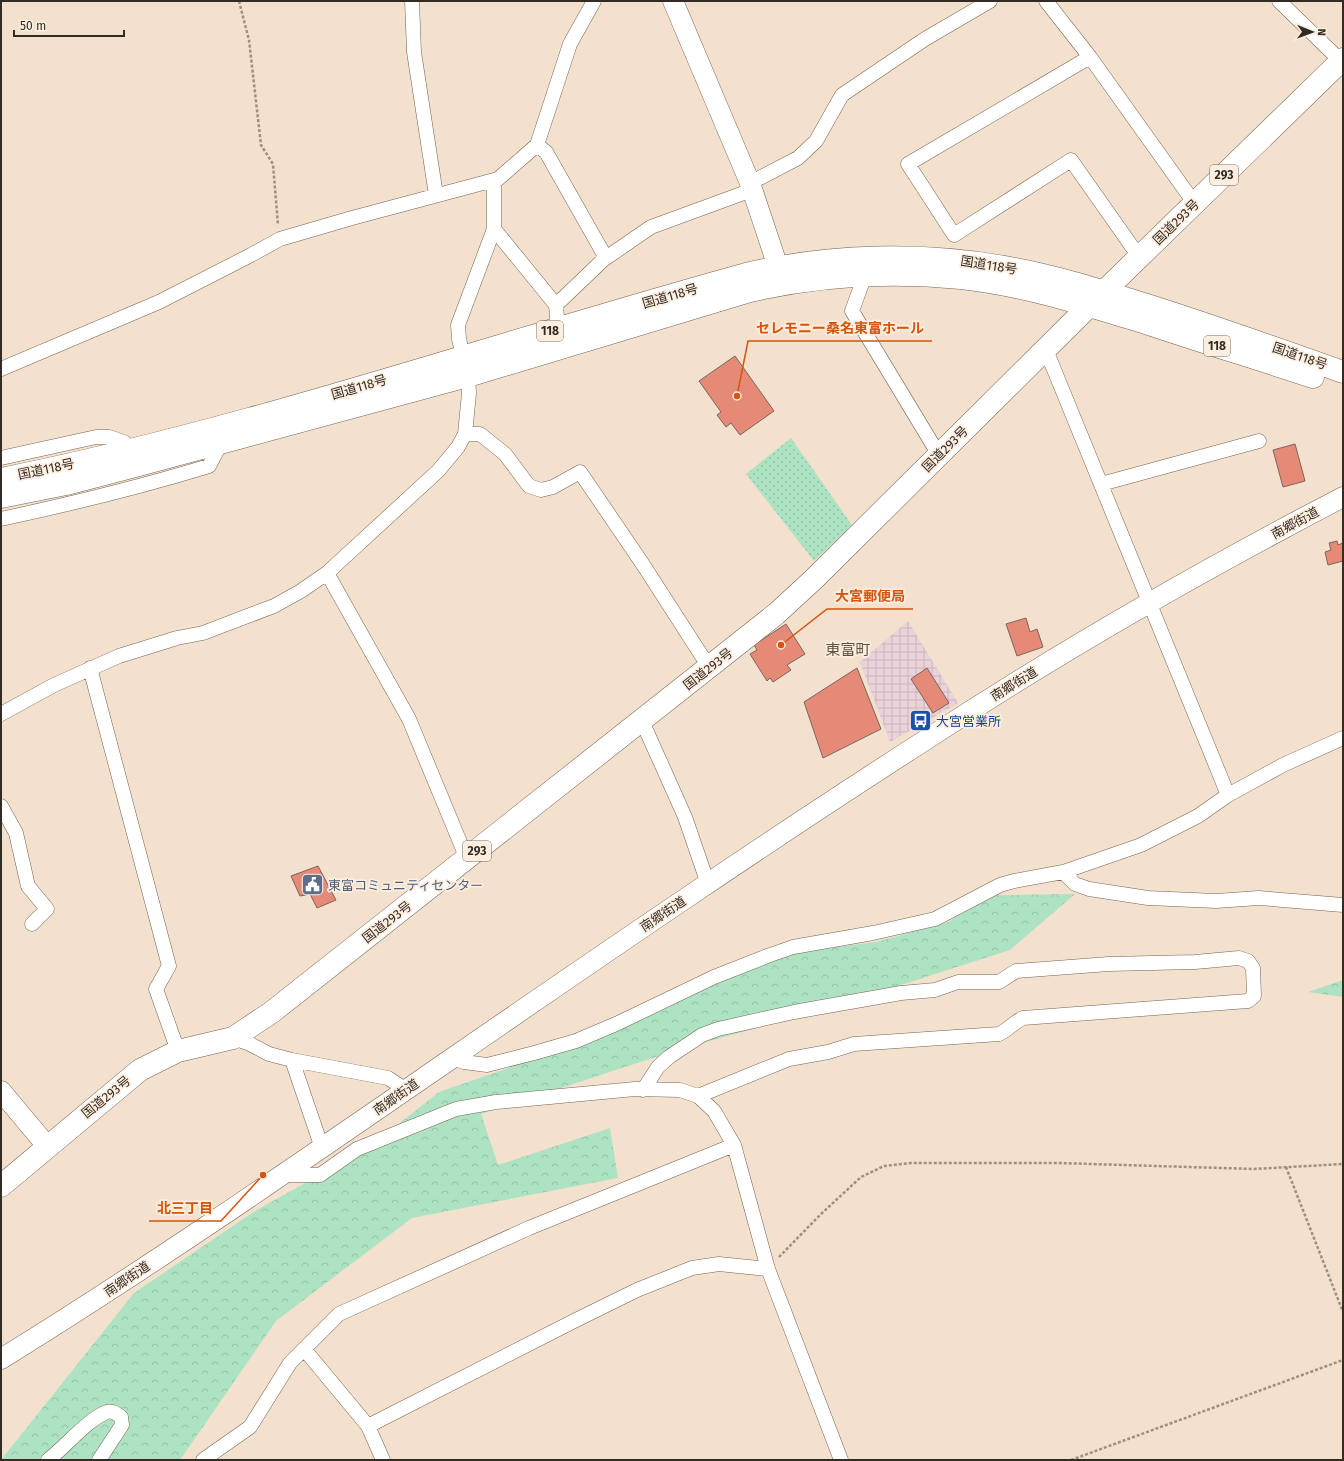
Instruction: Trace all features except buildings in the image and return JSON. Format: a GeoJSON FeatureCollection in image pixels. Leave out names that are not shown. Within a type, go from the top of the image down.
{"type":"FeatureCollection","features":[{"type":"Feature","properties":{"kind":"highway","name":"国道293号"},"geometry":{"type":"LineString","coordinates":[[1,1186],[47,1146],[140,1070],[178,1051],[233,1038],[249,1029],[467,859],[776,614],[814,579],[1342,60]]}},
{"type":"Feature","properties":{"kind":"highway","name":"国道118号"},"geometry":{"type":"LineString","coordinates":[[1,497],[66,484],[221,443],[465,367],[558,329],[689,290],[781,275],[866,258],[961,260],[1045,275],[1098,299],[1343,386]]}},
{"type":"Feature","properties":{"kind":"highway","name":"国道118号"},"geometry":{"type":"LineString","coordinates":[[1,479],[59,467],[215,430],[465,367],[694,307],[781,275],[865,275],[960,278],[1098,299],[1207,324],[1343,372]]}},
{"type":"Feature","properties":{"kind":"street"},"geometry":{"type":"LineString","coordinates":[[412,1],[414,52],[436,196]]}},
{"type":"Feature","properties":{"kind":"street"},"geometry":{"type":"LineString","coordinates":[[1,369],[159,302],[280,239],[498,179],[537,145],[570,44],[594,1]]}},
{"type":"Feature","properties":{"kind":"street"},"geometry":{"type":"LineString","coordinates":[[673,1],[751,186],[781,275]]}},
{"type":"Feature","properties":{"kind":"street"},"geometry":{"type":"LineString","coordinates":[[556,305],[606,258],[651,227],[751,186],[798,158],[816,141],[842,95],[926,39],[990,1]]}},
{"type":"Feature","properties":{"kind":"street"},"geometry":{"type":"LineString","coordinates":[[1046,1],[1090,57],[1195,204]]}},
{"type":"Feature","properties":{"kind":"street"},"geometry":{"type":"LineString","coordinates":[[1279,1],[1342,60]]}},
{"type":"Feature","properties":{"kind":"street"},"geometry":{"type":"LineString","coordinates":[[1090,57],[908,164],[954,235],[1071,160],[1140,258]]}},
{"type":"Feature","properties":{"kind":"street"},"geometry":{"type":"LineString","coordinates":[[537,145],[546,152],[606,258]]}},
{"type":"Feature","properties":{"kind":"street"},"geometry":{"type":"LineString","coordinates":[[1,714],[54,685],[90,668],[139,649],[177,638],[203,634],[274,606],[301,591],[327,572],[438,471],[458,447],[465,434],[469,394],[458,325],[494,229],[494,180]]}},
{"type":"Feature","properties":{"kind":"street"},"geometry":{"type":"LineString","coordinates":[[494,229],[556,305],[558,329]]}},
{"type":"Feature","properties":{"kind":"street"},"geometry":{"type":"LineString","coordinates":[[865,275],[852,311],[939,455]]}},
{"type":"Feature","properties":{"kind":"street"},"geometry":{"type":"LineString","coordinates":[[1046,350],[1228,794]]}},
{"type":"Feature","properties":{"kind":"street"},"geometry":{"type":"LineString","coordinates":[[465,434],[480,434],[505,454],[529,486],[541,490],[553,487],[580,472],[709,668]]}},
{"type":"Feature","properties":{"kind":"street"},"geometry":{"type":"LineString","coordinates":[[1,458],[96,437],[110,437],[124,442],[129,450]]}},
{"type":"Feature","properties":{"kind":"street"},"geometry":{"type":"LineString","coordinates":[[1101,484],[1260,441]]}},
{"type":"Feature","properties":{"kind":"street"},"geometry":{"type":"LineString","coordinates":[[1,519],[138,488],[209,466],[215,458],[221,443]]}},
{"type":"Feature","properties":{"kind":"street","name":"南郷街道"},"geometry":{"type":"LineString","coordinates":[[1,1360],[73,1315],[282,1175],[708,884],[930,736],[1054,659],[1149,603],[1343,498]]}},
{"type":"Feature","properties":{"kind":"street"},"geometry":{"type":"LineString","coordinates":[[327,572],[409,719],[467,859]]}},
{"type":"Feature","properties":{"kind":"street"},"geometry":{"type":"LineString","coordinates":[[90,668],[169,966],[156,989],[178,1051]]}},
{"type":"Feature","properties":{"kind":"street"},"geometry":{"type":"LineString","coordinates":[[642,721],[685,817],[708,884]]}},
{"type":"Feature","properties":{"kind":"street"},"geometry":{"type":"LineString","coordinates":[[452,1058],[464,1062],[487,1065],[576,1041],[616,1024],[714,977],[770,955],[793,947],[918,924],[951,912],[971,899],[1000,885],[1062,872],[1141,844],[1198,816],[1228,794],[1283,765],[1343,738]]}},
{"type":"Feature","properties":{"kind":"street"},"geometry":{"type":"LineString","coordinates":[[1,806],[16,833],[28,886],[47,909],[32,924]]}},
{"type":"Feature","properties":{"kind":"street"},"geometry":{"type":"LineString","coordinates":[[1062,872],[1076,884],[1089,889],[1148,898],[1216,900],[1258,898],[1343,904]]}},
{"type":"Feature","properties":{"kind":"street"},"geometry":{"type":"LineString","coordinates":[[643,1090],[658,1067],[669,1056],[702,1036],[718,1029],[794,1012],[901,993],[935,990],[958,982],[999,982],[1016,971],[1109,964],[1194,962],[1239,958],[1248,961],[1253,968],[1254,996],[1248,1001],[1023,1018],[1017,1020],[1006,1031],[998,1034],[904,1042],[854,1044],[828,1052],[789,1059],[698,1096]]}},
{"type":"Feature","properties":{"kind":"street"},"geometry":{"type":"LineString","coordinates":[[233,1038],[250,1044],[269,1054],[292,1060],[388,1078],[406,1090]]}},
{"type":"Feature","properties":{"kind":"street"},"geometry":{"type":"LineString","coordinates":[[292,1060],[322,1148]]}},
{"type":"Feature","properties":{"kind":"street"},"geometry":{"type":"LineString","coordinates":[[282,1175],[320,1175],[357,1149],[456,1109],[496,1102],[643,1090],[680,1090],[698,1096],[714,1111],[734,1145],[768,1269],[841,1460]]}},
{"type":"Feature","properties":{"kind":"street"},"geometry":{"type":"LineString","coordinates":[[1,1091],[47,1146]]}},
{"type":"Feature","properties":{"kind":"street"},"geometry":{"type":"LineString","coordinates":[[203,1460],[250,1427],[290,1363],[339,1314],[529,1228],[734,1145]]}},
{"type":"Feature","properties":{"kind":"street"},"geometry":{"type":"LineString","coordinates":[[368,1426],[637,1290],[692,1268],[719,1264],[768,1269]]}},
{"type":"Feature","properties":{"kind":"street"},"geometry":{"type":"LineString","coordinates":[[304,1349],[368,1426],[383,1460]]}},
{"type":"Feature","properties":{"kind":"street"},"geometry":{"type":"LineString","coordinates":[[48,1460],[91,1422],[108,1411],[114,1412],[121,1417],[122,1425],[99,1460]]}},
{"type":"Feature","properties":{"kind":"path"},"geometry":{"type":"LineString","coordinates":[[240,1],[249,40],[261,145],[273,164],[280,239]]}},
{"type":"Feature","properties":{"kind":"path"},"geometry":{"type":"LineString","coordinates":[[768,1269],[821,1214],[861,1177],[884,1166],[911,1163],[1059,1163],[1254,1169],[1343,1164]]}},
{"type":"Feature","properties":{"kind":"path"},"geometry":{"type":"LineString","coordinates":[[1286,1167],[1343,1312]]}},
{"type":"Feature","properties":{"kind":"path"},"geometry":{"type":"LineString","coordinates":[[1071,1460],[1343,1360]]}},
{"type":"Feature","properties":{"kind":"shaded area"},"geometry":{"type":"Polygon","coordinates":[[[908,621],[958,703],[890,742],[860,662],[908,621]]]}},
{"type":"Feature","properties":{"kind":"green space"},"geometry":{"type":"Polygon","coordinates":[[[791,438],[852,525],[814,561],[746,474],[791,438]]]}},
{"type":"Feature","properties":{"kind":"green space"},"geometry":{"type":"Polygon","coordinates":[[[1075,894],[1010,950],[826,1009],[680,1049],[481,1114],[498,1165],[610,1128],[618,1178],[412,1218],[276,1321],[180,1460],[1,1460],[134,1293],[255,1211],[371,1146],[439,1092],[624,1028],[720,981],[796,952],[876,942],[948,922],[992,895],[1075,894]]]}},
{"type":"Feature","properties":{"kind":"green space"},"geometry":{"type":"Polygon","coordinates":[[[1343,980],[1343,997],[1308,992],[1343,980]]]}},
{"type":"Feature","properties":{"kind":"place","name":"セレモニー桑名東富ホール"},"geometry":{"type":"Point","coordinates":[737,396]}},
{"type":"Feature","properties":{"kind":"place","name":"大宮郵便局"},"geometry":{"type":"Point","coordinates":[781,645]}},
{"type":"Feature","properties":{"kind":"place","name":"大宮営業所"},"geometry":{"type":"Point","coordinates":[920,721]}},
{"type":"Feature","properties":{"kind":"place","name":"東富コミュニティセンター"},"geometry":{"type":"Point","coordinates":[312,885]}},
{"type":"Feature","properties":{"kind":"place","name":"北三丁目"},"geometry":{"type":"Point","coordinates":[263,1175]}},
{"type":"Feature","properties":{"kind":"district","name":"東富町"},"geometry":{"type":"Point","coordinates":[848,650]}}]}
